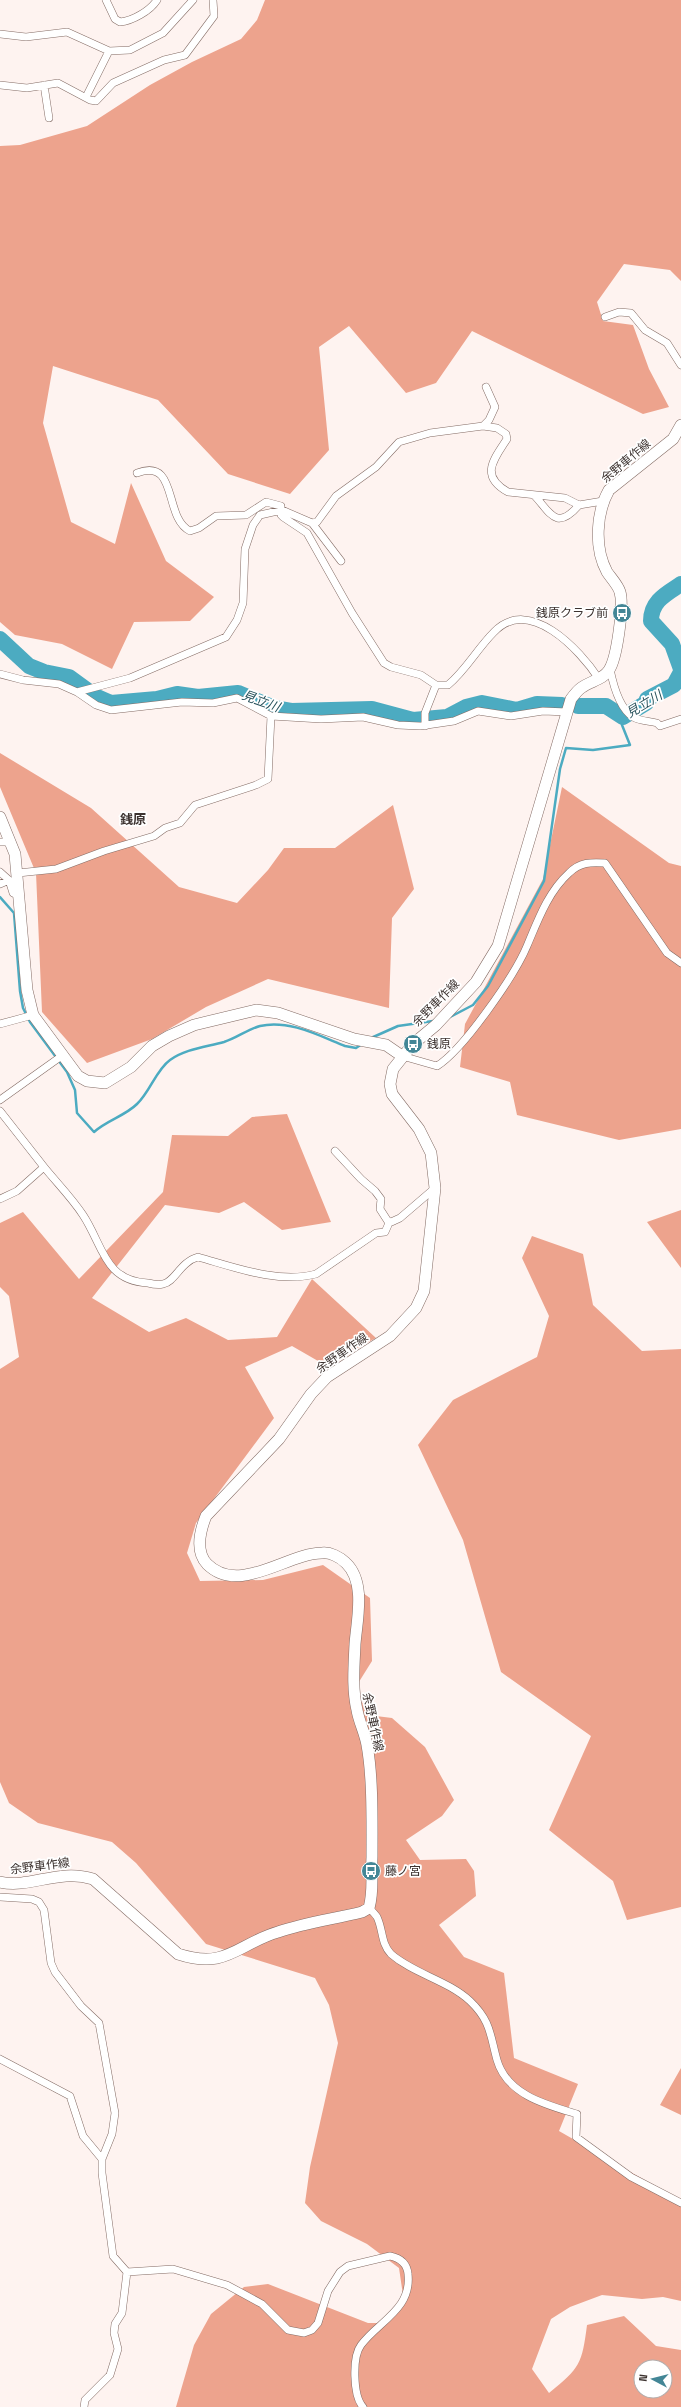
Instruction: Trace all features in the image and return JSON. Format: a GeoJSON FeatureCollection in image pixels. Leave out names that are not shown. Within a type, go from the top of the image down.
{"type":"FeatureCollection","features":[{"type":"Feature","properties":{"kind":"main road","name":"余野車作線"},"geometry":{"type":"LineString","coordinates":[[0,1882],[23,1882],[62,1875],[78,1874],[93,1879],[178,1954],[203,1959],[216,1958],[238,1952],[258,1938],[279,1931],[362,1912],[369,1908],[373,1896],[372,1825],[367,1745],[353,1688],[358,1598],[356,1579],[346,1563],[335,1555],[322,1552],[308,1555],[248,1576],[230,1575],[212,1569],[202,1559],[199,1544],[200,1529],[206,1516],[279,1439],[310,1394],[327,1377],[390,1336],[416,1308],[424,1291],[435,1188],[432,1153],[419,1129],[392,1094],[390,1084],[392,1069],[402,1056],[436,1025],[476,982],[498,946],[571,699],[581,687],[599,679],[610,669],[622,613],[620,592],[606,571],[600,553],[598,532],[603,501],[610,490],[673,439],[681,425]]}},
{"type":"Feature","properties":{"kind":"main road"},"geometry":{"type":"LineString","coordinates":[[0,817],[5,842],[15,854],[14,876],[20,896],[27,990],[33,1015],[78,1076],[88,1081],[105,1083],[131,1067],[152,1046],[169,1036],[194,1025],[256,1010],[278,1013],[354,1039],[386,1045],[402,1056]]}},
{"type":"Feature","properties":{"kind":"street"},"geometry":{"type":"LineString","coordinates":[[106,0],[115,19],[120,22],[142,14],[153,6],[157,0]]}},
{"type":"Feature","properties":{"kind":"street"},"geometry":{"type":"LineString","coordinates":[[0,34],[26,37],[71,32],[109,51],[130,50],[157,38],[169,28],[193,0]]}},
{"type":"Feature","properties":{"kind":"street"},"geometry":{"type":"LineString","coordinates":[[0,85],[27,88],[58,83],[90,100],[99,99],[113,84],[164,60],[185,55],[214,16],[213,0]]}},
{"type":"Feature","properties":{"kind":"street"},"geometry":{"type":"LineString","coordinates":[[86,98],[109,51]]}},
{"type":"Feature","properties":{"kind":"street"},"geometry":{"type":"LineString","coordinates":[[44,85],[49,118]]}},
{"type":"Feature","properties":{"kind":"street"},"geometry":{"type":"LineString","coordinates":[[605,317],[619,312],[631,313],[645,330],[667,343],[681,365]]}},
{"type":"Feature","properties":{"kind":"street"},"geometry":{"type":"LineString","coordinates":[[483,426],[490,420],[495,407],[486,387]]}},
{"type":"Feature","properties":{"kind":"street"},"geometry":{"type":"LineString","coordinates":[[312,523],[321,518],[336,496],[376,467],[399,442],[430,433],[483,426],[497,428],[506,434],[507,438],[491,463],[491,475],[500,488],[508,492],[565,498],[579,505],[603,501]]}},
{"type":"Feature","properties":{"kind":"street"},"geometry":{"type":"LineString","coordinates":[[137,474],[153,472],[163,475],[167,482],[175,516],[182,526],[190,530],[199,528],[216,516],[246,515],[266,502],[281,506],[283,517],[302,528],[310,537],[355,618],[384,663],[391,667],[421,675],[436,684],[448,685],[473,659],[494,632],[505,623],[520,619],[552,629],[581,654],[599,679]]}},
{"type":"Feature","properties":{"kind":"street"},"geometry":{"type":"LineString","coordinates":[[534,495],[548,515],[564,517],[572,513],[579,505]]}},
{"type":"Feature","properties":{"kind":"street"},"geometry":{"type":"LineString","coordinates":[[0,674],[22,680],[59,684],[84,690],[130,678],[226,638],[237,620],[243,603],[245,549],[253,525],[260,515],[282,510],[312,523],[341,561]]}},
{"type":"Feature","properties":{"kind":"street"},"geometry":{"type":"LineString","coordinates":[[610,669],[612,681],[627,710],[632,716],[657,723],[660,726],[681,719]]}},
{"type":"Feature","properties":{"kind":"street"},"geometry":{"type":"LineString","coordinates":[[425,724],[426,715],[436,684]]}},
{"type":"Feature","properties":{"kind":"street"},"geometry":{"type":"LineString","coordinates":[[84,690],[102,707],[116,710],[182,702],[213,703],[237,698],[271,716],[321,719],[363,717],[398,725],[454,721],[478,711],[511,716],[543,711],[567,712]]}},
{"type":"Feature","properties":{"kind":"street"},"geometry":{"type":"LineString","coordinates":[[0,884],[14,876],[56,869],[104,851],[154,836],[166,828],[180,823],[195,805],[256,785],[268,779],[271,716]]}},
{"type":"Feature","properties":{"kind":"street"},"geometry":{"type":"LineString","coordinates":[[402,1056],[437,1066],[447,1060],[486,1014],[527,946],[532,928],[553,893],[569,872],[588,862],[605,863],[667,953],[681,964]]}},
{"type":"Feature","properties":{"kind":"street"},"geometry":{"type":"LineString","coordinates":[[0,872],[14,876]]}},
{"type":"Feature","properties":{"kind":"street"},"geometry":{"type":"LineString","coordinates":[[0,1024],[33,1015]]}},
{"type":"Feature","properties":{"kind":"street"},"geometry":{"type":"LineString","coordinates":[[0,1100],[63,1055]]}},
{"type":"Feature","properties":{"kind":"street"},"geometry":{"type":"LineString","coordinates":[[0,1111],[83,1215],[109,1265],[122,1277],[133,1283],[163,1284],[170,1281],[187,1260],[198,1257],[255,1272],[305,1277],[316,1274],[376,1233],[385,1232],[388,1224],[400,1218],[435,1188]]}},
{"type":"Feature","properties":{"kind":"street"},"geometry":{"type":"LineString","coordinates":[[335,1150],[381,1199],[380,1209],[388,1224]]}},
{"type":"Feature","properties":{"kind":"street"},"geometry":{"type":"LineString","coordinates":[[0,1199],[18,1191],[44,1167]]}},
{"type":"Feature","properties":{"kind":"street"},"geometry":{"type":"LineString","coordinates":[[0,1898],[32,1899],[39,1902],[44,1910],[51,1963],[55,1972],[81,2006],[99,2023],[115,2113],[112,2134],[102,2159],[102,2173],[113,2256],[127,2272],[122,2313],[115,2324],[114,2334],[118,2349],[110,2375],[85,2400],[84,2407]]}},
{"type":"Feature","properties":{"kind":"street"},"geometry":{"type":"LineString","coordinates":[[369,1908],[377,1918],[384,1942],[390,1953],[431,1978],[452,1988],[469,2000],[481,2013],[492,2034],[501,2070],[510,2081],[534,2100],[577,2114],[576,2137],[631,2176],[681,2203]]}},
{"type":"Feature","properties":{"kind":"street"},"geometry":{"type":"LineString","coordinates":[[0,2059],[70,2096],[83,2136],[102,2159]]}},
{"type":"Feature","properties":{"kind":"street"},"geometry":{"type":"LineString","coordinates":[[127,2272],[173,2269],[227,2285],[262,2304],[288,2330],[304,2333],[312,2330],[318,2323],[328,2291],[334,2279],[344,2269],[348,2266],[390,2256],[397,2258],[406,2264],[408,2273],[405,2298],[396,2310],[360,2346],[356,2356],[354,2366],[358,2397],[363,2407]]}},
{"type":"Feature","properties":{"kind":"shaded area"},"geometry":{"type":"Polygon","coordinates":[[[265,0],[681,0],[681,281],[670,270],[624,264],[597,302],[603,321],[633,325],[649,369],[669,407],[643,414],[472,331],[436,383],[406,393],[349,326],[319,347],[329,450],[290,494],[228,474],[158,400],[53,366],[43,423],[71,522],[115,544],[131,483],[166,561],[214,597],[190,621],[134,622],[112,669],[62,644],[15,635],[0,622],[0,146],[20,145],[87,126],[150,85],[192,62],[241,39],[257,20],[265,0]]]}},
{"type":"Feature","properties":{"kind":"shaded area"},"geometry":{"type":"Polygon","coordinates":[[[0,753],[91,808],[179,887],[237,903],[268,870],[284,848],[335,848],[393,805],[414,889],[392,918],[389,1008],[268,979],[206,1007],[152,1039],[87,1063],[42,1012],[36,873],[0,787],[0,753]]]}},
{"type":"Feature","properties":{"kind":"shaded area"},"geometry":{"type":"Polygon","coordinates":[[[562,787],[669,863],[681,866],[681,1129],[619,1140],[517,1115],[510,1082],[460,1067],[465,1024],[543,879],[562,787]]]}},
{"type":"Feature","properties":{"kind":"shaded area"},"geometry":{"type":"Polygon","coordinates":[[[287,1114],[331,1222],[282,1230],[244,1202],[219,1213],[165,1205],[92,1298],[149,1332],[186,1318],[228,1340],[277,1337],[312,1279],[376,1338],[325,1365],[292,1346],[245,1367],[274,1418],[196,1523],[187,1553],[200,1581],[263,1580],[323,1565],[370,1598],[372,1661],[352,1693],[376,1716],[392,1718],[425,1747],[454,1800],[442,1816],[406,1840],[420,1860],[466,1859],[474,1871],[476,1896],[439,1925],[464,1957],[504,1973],[514,2058],[578,2084],[559,2131],[681,2201],[681,2301],[663,2297],[642,2299],[602,2295],[570,2307],[551,2319],[532,2369],[549,2393],[573,2371],[578,2364],[583,2349],[587,2325],[624,2316],[656,2346],[681,2350],[681,2407],[176,2407],[194,2345],[211,2314],[244,2287],[268,2284],[368,2323],[388,2323],[404,2302],[399,2268],[367,2244],[321,2221],[305,2203],[310,2167],[338,2043],[329,2005],[315,1978],[206,1944],[136,1863],[112,1842],[38,1823],[9,1803],[0,1782],[0,1369],[19,1357],[9,1296],[0,1287],[0,1223],[23,1212],[79,1279],[163,1192],[172,1135],[228,1136],[252,1117],[287,1114]]]}},
{"type":"Feature","properties":{"kind":"shaded area"},"geometry":{"type":"Polygon","coordinates":[[[681,1210],[681,1268],[647,1222],[681,1210]]]}},
{"type":"Feature","properties":{"kind":"shaded area"},"geometry":{"type":"Polygon","coordinates":[[[532,1236],[583,1254],[593,1305],[642,1351],[681,1349],[681,1907],[627,1920],[613,1881],[549,1830],[591,1736],[501,1672],[463,1540],[418,1445],[453,1400],[537,1357],[549,1316],[522,1258],[532,1236]]]}},
{"type":"Feature","properties":{"kind":"shaded area"},"geometry":{"type":"Polygon","coordinates":[[[681,2068],[681,2115],[660,2105],[681,2068]]]}},
{"type":"Feature","properties":{"kind":"waterway"},"geometry":{"type":"LineString","coordinates":[[681,584],[660,599],[654,608],[651,621],[672,644],[681,669]]}},
{"type":"Feature","properties":{"kind":"waterway","name":"見立川"},"geometry":{"type":"LineString","coordinates":[[0,639],[29,666],[44,672],[69,677],[95,696],[111,703],[157,699],[177,694],[198,697],[238,693],[274,708],[291,711],[372,709],[413,720],[447,717],[466,707],[482,703],[517,710],[537,704],[562,705]]}},
{"type":"Feature","properties":{"kind":"waterway","name":"見立川"},"geometry":{"type":"LineString","coordinates":[[578,706],[606,706],[623,717],[646,703],[647,699],[674,685],[681,672]]}},
{"type":"Feature","properties":{"kind":"waterway"},"geometry":{"type":"LineString","coordinates":[[450,1017],[473,1005],[488,986],[544,881],[560,769],[566,748],[593,750],[630,745],[622,725],[623,717]]}},
{"type":"Feature","properties":{"kind":"waterway"},"geometry":{"type":"LineString","coordinates":[[0,897],[14,913],[20,991],[23,1008],[30,1022],[67,1072],[75,1090],[77,1113],[94,1132],[127,1112],[137,1104],[142,1099],[165,1064],[176,1056],[224,1042],[256,1027],[271,1024],[282,1025],[315,1033],[345,1046],[356,1048],[362,1044]]}},
{"type":"Feature","properties":{"kind":"waterway"},"geometry":{"type":"LineString","coordinates":[[371,1038],[398,1026],[433,1021]]}},
{"type":"Feature","properties":{"kind":"place","name":"銭原クラブ前"},"geometry":{"type":"Point","coordinates":[622,613]}},
{"type":"Feature","properties":{"kind":"place","name":"銭原"},"geometry":{"type":"Point","coordinates":[413,1044]}},
{"type":"Feature","properties":{"kind":"place","name":"藤ノ宮"},"geometry":{"type":"Point","coordinates":[371,1871]}},
{"type":"Feature","properties":{"kind":"district","name":"銭原"},"geometry":{"type":"Point","coordinates":[133,819]}}]}
